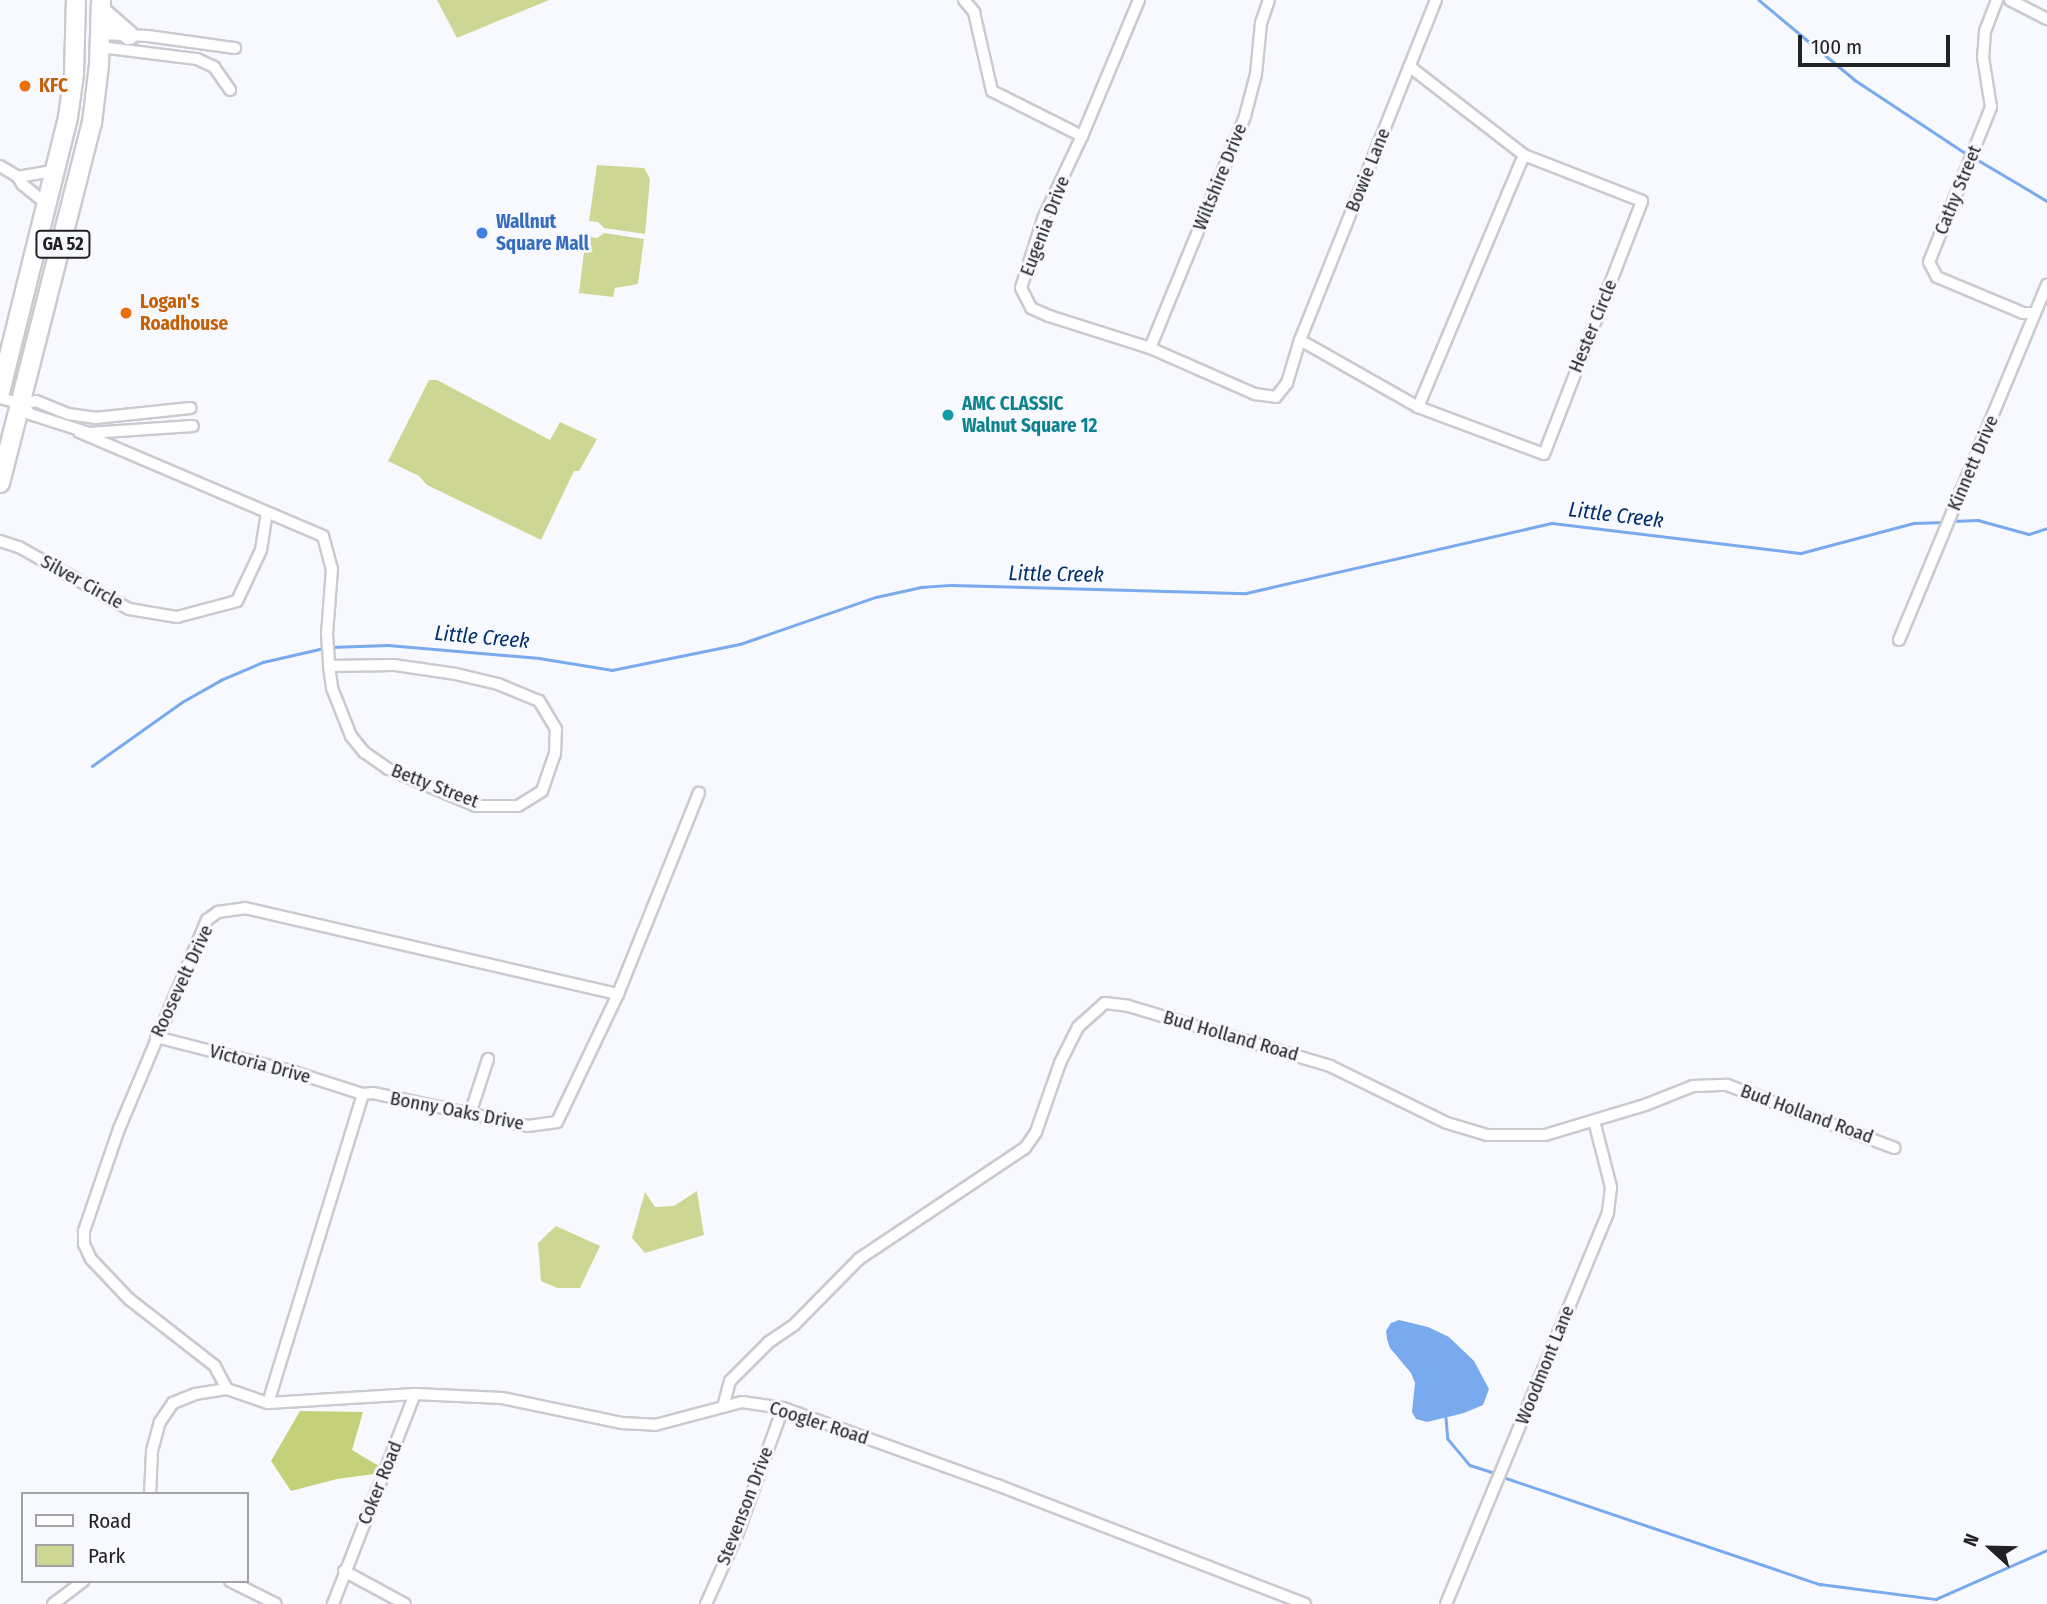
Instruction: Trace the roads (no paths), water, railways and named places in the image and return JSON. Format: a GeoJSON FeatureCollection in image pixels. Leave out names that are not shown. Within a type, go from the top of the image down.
{"type":"FeatureCollection","features":[{"type":"Feature","properties":{"kind":"main road","name":"GA 52"},"geometry":{"type":"LineString","coordinates":[[0,392],[57,170],[74,74],[76,0]]}},
{"type":"Feature","properties":{"kind":"main road","name":"GA 52"},"geometry":{"type":"LineString","coordinates":[[0,483],[92,123],[101,5]]}},
{"type":"Feature","properties":{"kind":"main road"},"geometry":{"type":"LineString","coordinates":[[101,5],[129,35]]}},
{"type":"Feature","properties":{"kind":"street"},"geometry":{"type":"LineString","coordinates":[[964,0],[974,12],[992,91],[1082,136]]}},
{"type":"Feature","properties":{"kind":"street","name":"Eugenia Drive"},"geometry":{"type":"LineString","coordinates":[[1139,0],[1044,219],[1021,288],[1031,308],[1150,348],[1255,394],[1276,397],[1287,383],[1300,340]]}},
{"type":"Feature","properties":{"kind":"street","name":"Wiltshire Drive"},"geometry":{"type":"LineString","coordinates":[[1150,348],[1245,116],[1256,74],[1261,23],[1269,0]]}},
{"type":"Feature","properties":{"kind":"street","name":"Bowie Lane"},"geometry":{"type":"LineString","coordinates":[[1300,340],[1436,0]]}},
{"type":"Feature","properties":{"kind":"street","name":"Cathy Street"},"geometry":{"type":"LineString","coordinates":[[1997,0],[1985,31],[1983,57],[1991,107],[1929,262],[1937,277],[2023,313],[2035,313]]}},
{"type":"Feature","properties":{"kind":"street"},"geometry":{"type":"LineString","coordinates":[[2010,0],[2047,19]]}},
{"type":"Feature","properties":{"kind":"street"},"geometry":{"type":"LineString","coordinates":[[100,40],[129,35],[235,48]]}},
{"type":"Feature","properties":{"kind":"street"},"geometry":{"type":"LineString","coordinates":[[100,40],[197,59],[214,67],[230,90]]}},
{"type":"Feature","properties":{"kind":"street","name":"Hester Circle"},"geometry":{"type":"LineString","coordinates":[[1300,340],[1418,407],[1544,454],[1642,201],[1524,155],[1409,66]]}},
{"type":"Feature","properties":{"kind":"street"},"geometry":{"type":"LineString","coordinates":[[1418,407],[1524,155]]}},
{"type":"Feature","properties":{"kind":"street"},"geometry":{"type":"LineString","coordinates":[[0,166],[18,177],[22,184],[48,205]]}},
{"type":"Feature","properties":{"kind":"street"},"geometry":{"type":"LineString","coordinates":[[18,177],[57,170]]}},
{"type":"Feature","properties":{"kind":"street","name":"Kinnett Drive"},"geometry":{"type":"LineString","coordinates":[[1899,640],[2047,285]]}},
{"type":"Feature","properties":{"kind":"street"},"geometry":{"type":"LineString","coordinates":[[0,398],[22,404],[36,401],[68,414],[95,418],[190,408]]}},
{"type":"Feature","properties":{"kind":"street","name":"Betty Street"},"geometry":{"type":"LineString","coordinates":[[22,404],[30,414],[79,432],[323,536],[328,546],[332,569],[327,634],[329,666],[332,688],[351,736],[364,752],[388,769],[476,806],[518,806],[542,791],[555,754],[555,729],[539,701],[498,684],[456,674],[394,665],[329,666]]}},
{"type":"Feature","properties":{"kind":"street"},"geometry":{"type":"LineString","coordinates":[[79,432],[193,426]]}},
{"type":"Feature","properties":{"kind":"street","name":"Silver Circle"},"geometry":{"type":"LineString","coordinates":[[0,541],[13,544],[129,609],[177,617],[237,601],[261,550],[267,512]]}},
{"type":"Feature","properties":{"kind":"street","name":"Bonny Oaks Drive"},"geometry":{"type":"LineString","coordinates":[[268,1403],[363,1094],[373,1093],[528,1126],[557,1122],[618,994],[699,793]]}},
{"type":"Feature","properties":{"kind":"street","name":"Roosevelt Drive"},"geometry":{"type":"LineString","coordinates":[[227,1390],[215,1366],[129,1299],[91,1259],[84,1244],[84,1231],[156,1037],[207,920],[218,912],[244,908],[618,994]]}},
{"type":"Feature","properties":{"kind":"street","name":"Bud Holland Road"},"geometry":{"type":"LineString","coordinates":[[723,1407],[730,1381],[769,1342],[793,1325],[859,1259],[1025,1148],[1036,1132],[1060,1063],[1078,1027],[1105,1003],[1128,1006],[1330,1066],[1447,1124],[1487,1135],[1520,1138],[1545,1135],[1594,1121],[1693,1086],[1727,1085],[1895,1148]]}},
{"type":"Feature","properties":{"kind":"street","name":"Victoria Drive"},"geometry":{"type":"LineString","coordinates":[[156,1037],[294,1072],[363,1094]]}},
{"type":"Feature","properties":{"kind":"street"},"geometry":{"type":"LineString","coordinates":[[470,1114],[488,1059]]}},
{"type":"Feature","properties":{"kind":"street","name":"Woodmont Lane"},"geometry":{"type":"LineString","coordinates":[[1446,1604],[1608,1212],[1611,1187],[1594,1121]]}},
{"type":"Feature","properties":{"kind":"street"},"geometry":{"type":"LineString","coordinates":[[150,1492],[152,1451],[160,1422],[173,1403],[195,1394],[227,1390]]}},
{"type":"Feature","properties":{"kind":"street","name":"Coogler Road"},"geometry":{"type":"LineString","coordinates":[[227,1390],[268,1403],[415,1394],[502,1398],[622,1423],[655,1425],[742,1402],[783,1408],[997,1485],[1305,1604]]}},
{"type":"Feature","properties":{"kind":"street","name":"Coker Road"},"geometry":{"type":"LineString","coordinates":[[333,1604],[415,1394]]}},
{"type":"Feature","properties":{"kind":"street","name":"Stevenson Drive"},"geometry":{"type":"LineString","coordinates":[[706,1604],[737,1535],[783,1408]]}},
{"type":"Feature","properties":{"kind":"street"},"geometry":{"type":"LineString","coordinates":[[344,1571],[405,1604]]}},
{"type":"Feature","properties":{"kind":"street"},"geometry":{"type":"LineString","coordinates":[[53,1604],[80,1583]]}},
{"type":"Feature","properties":{"kind":"street"},"geometry":{"type":"LineString","coordinates":[[225,1583],[262,1604]]}},
{"type":"Feature","properties":{"kind":"street"},"geometry":{"type":"LineString","coordinates":[[234,1583],[276,1604]]}},
{"type":"Feature","properties":{"kind":"water"},"geometry":{"type":"Polygon","coordinates":[[[1399,1320],[1428,1327],[1449,1337],[1474,1361],[1489,1389],[1483,1405],[1464,1413],[1427,1422],[1416,1419],[1412,1412],[1415,1383],[1411,1373],[1390,1348],[1387,1339],[1386,1331],[1391,1323],[1399,1320]]]}},
{"type":"Feature","properties":{"kind":"waterway"},"geometry":{"type":"LineString","coordinates":[[1759,0],[1855,80],[1967,154]]}},
{"type":"Feature","properties":{"kind":"waterway"},"geometry":{"type":"LineString","coordinates":[[1973,157],[2047,201]]}},
{"type":"Feature","properties":{"kind":"waterway","name":"Little Creek"},"geometry":{"type":"LineString","coordinates":[[1951,521],[1978,520],[2029,534],[2047,528]]}},
{"type":"Feature","properties":{"kind":"waterway","name":"Little Creek"},"geometry":{"type":"LineString","coordinates":[[330,647],[388,645],[539,658],[612,670],[740,644],[876,597],[921,587],[951,585],[1246,593],[1552,523],[1801,553],[1914,523],[1945,522]]}},
{"type":"Feature","properties":{"kind":"waterway","name":"Little Creek"},"geometry":{"type":"LineString","coordinates":[[92,766],[182,702],[221,680],[263,662],[324,648]]}},
{"type":"Feature","properties":{"kind":"waterway"},"geometry":{"type":"LineString","coordinates":[[1446,1418],[1448,1439],[1470,1465],[1497,1474]]}},
{"type":"Feature","properties":{"kind":"waterway"},"geometry":{"type":"LineString","coordinates":[[1503,1477],[1820,1584],[1936,1599],[2047,1550]]}},
{"type":"Feature","properties":{"kind":"place","name":"KFC"},"geometry":{"type":"Point","coordinates":[25,86]}},
{"type":"Feature","properties":{"kind":"place","name":"Wallnut Square Mall"},"geometry":{"type":"Point","coordinates":[482,233]}},
{"type":"Feature","properties":{"kind":"place","name":"Logan's Roadhouse"},"geometry":{"type":"Point","coordinates":[126,313]}},
{"type":"Feature","properties":{"kind":"place","name":"AMC CLASSIC Walnut Square 12"},"geometry":{"type":"Point","coordinates":[948,415]}}]}
